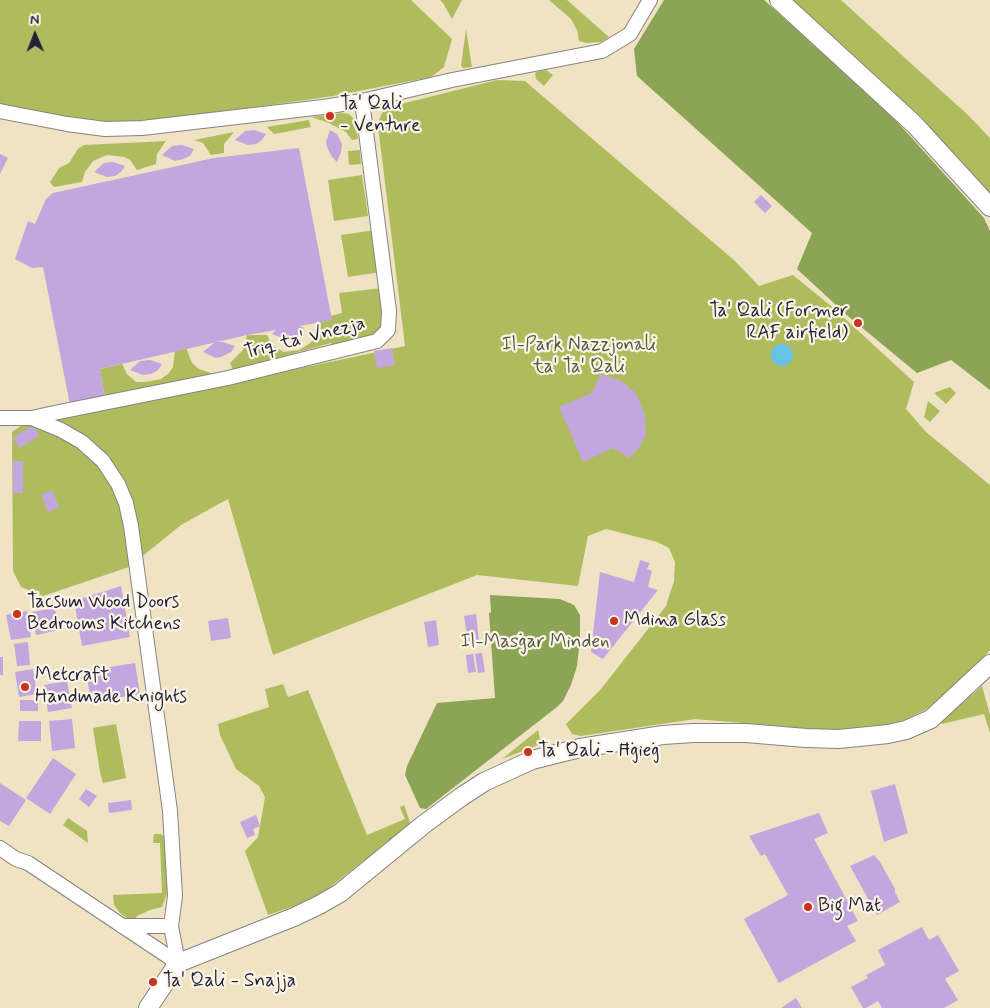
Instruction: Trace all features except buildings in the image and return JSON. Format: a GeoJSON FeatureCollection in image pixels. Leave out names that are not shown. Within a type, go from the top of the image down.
{"type":"FeatureCollection","features":[{"type":"Feature","properties":{"kind":"main road"},"geometry":{"type":"LineString","coordinates":[[779,0],[908,119],[990,207]]}},
{"type":"Feature","properties":{"kind":"main road"},"geometry":{"type":"LineString","coordinates":[[148,1008],[178,962],[294,917],[319,905],[340,893],[423,825],[461,797],[484,782],[532,760],[585,747],[663,735],[746,732],[806,738],[839,738],[888,734],[906,730],[931,719],[990,664]]}},
{"type":"Feature","properties":{"kind":"street"},"geometry":{"type":"LineString","coordinates":[[0,111],[105,129],[142,128],[362,101],[452,80],[602,51],[630,34],[650,0]]}},
{"type":"Feature","properties":{"kind":"street","name":"Triq ta' Vnezja"},"geometry":{"type":"LineString","coordinates":[[0,418],[32,418],[228,378],[378,341],[388,330],[389,311],[362,101]]}},
{"type":"Feature","properties":{"kind":"street"},"geometry":{"type":"LineString","coordinates":[[32,418],[61,430],[82,442],[103,461],[118,484],[126,503],[131,526],[170,811],[175,896],[171,926],[178,962]]}},
{"type":"Feature","properties":{"kind":"street"},"geometry":{"type":"LineString","coordinates":[[0,848],[16,859],[28,863],[178,962]]}},
{"type":"Feature","properties":{"kind":"street"},"geometry":{"type":"LineString","coordinates":[[122,926],[171,926]]}},
{"type":"Feature","properties":{"kind":"green space"},"geometry":{"type":"Polygon","coordinates":[[[0,0],[411,0],[452,39],[444,67],[431,77],[333,96],[144,123],[115,124],[78,121],[0,106],[0,0]]]}},
{"type":"Feature","properties":{"kind":"green space"},"geometry":{"type":"Polygon","coordinates":[[[440,0],[462,0],[452,19],[443,3],[440,0]]]}},
{"type":"Feature","properties":{"kind":"green space"},"geometry":{"type":"Polygon","coordinates":[[[549,0],[567,0],[609,37],[601,42],[586,43],[579,41],[577,30],[571,19],[549,0]]]}},
{"type":"Feature","properties":{"kind":"green space"},"geometry":{"type":"Polygon","coordinates":[[[664,0],[764,0],[891,115],[984,218],[990,231],[990,390],[951,360],[917,373],[849,317],[797,269],[812,233],[637,76],[634,49],[664,0]]]}},
{"type":"Feature","properties":{"kind":"green space"},"geometry":{"type":"Polygon","coordinates":[[[787,0],[841,0],[968,115],[990,138],[990,193],[787,0]]]}},
{"type":"Feature","properties":{"kind":"green space"},"geometry":{"type":"Polygon","coordinates":[[[466,29],[472,67],[463,68],[461,66],[466,29]]]}},
{"type":"Feature","properties":{"kind":"green space"},"geometry":{"type":"Polygon","coordinates":[[[546,70],[553,75],[544,86],[536,79],[535,74],[536,72],[546,70]]]}},
{"type":"Feature","properties":{"kind":"green space","name":"Il-Park Nazzjonali ta' Ta' Qali"},"geometry":{"type":"Polygon","coordinates":[[[497,80],[525,81],[735,261],[759,286],[793,275],[831,306],[914,382],[906,409],[926,432],[990,485],[990,650],[966,677],[927,709],[904,720],[887,725],[838,731],[695,719],[581,736],[572,734],[566,724],[601,689],[666,606],[674,581],[675,562],[669,548],[657,542],[606,529],[588,536],[578,586],[477,575],[273,655],[228,499],[181,525],[129,567],[43,596],[21,587],[13,571],[12,432],[32,418],[76,416],[405,346],[378,126],[379,120],[382,113],[389,107],[497,80]]]}},
{"type":"Feature","properties":{"kind":"green space"},"geometry":{"type":"Polygon","coordinates":[[[342,113],[349,114],[354,119],[358,139],[352,140],[346,132],[329,123],[311,117],[342,113]]]}},
{"type":"Feature","properties":{"kind":"green space"},"geometry":{"type":"Polygon","coordinates":[[[309,120],[311,127],[274,134],[267,127],[309,120]]]}},
{"type":"Feature","properties":{"kind":"green space"},"geometry":{"type":"Polygon","coordinates":[[[234,132],[224,144],[224,153],[211,155],[203,143],[194,140],[234,132]]]}},
{"type":"Feature","properties":{"kind":"green space"},"geometry":{"type":"Polygon","coordinates":[[[166,141],[157,154],[156,164],[137,170],[130,160],[124,157],[107,155],[93,161],[85,172],[82,182],[54,187],[50,182],[59,168],[69,163],[78,149],[84,145],[166,141]]]}},
{"type":"Feature","properties":{"kind":"green space"},"geometry":{"type":"Polygon","coordinates":[[[360,150],[361,164],[349,165],[348,151],[360,150]]]}},
{"type":"Feature","properties":{"kind":"green space"},"geometry":{"type":"Polygon","coordinates":[[[362,175],[368,216],[334,221],[328,180],[362,175]]]}},
{"type":"Feature","properties":{"kind":"green space"},"geometry":{"type":"Polygon","coordinates":[[[375,230],[381,272],[348,277],[341,235],[375,230]]]}},
{"type":"Feature","properties":{"kind":"green space"},"geometry":{"type":"Polygon","coordinates":[[[382,288],[383,326],[377,335],[332,347],[331,343],[233,370],[230,363],[243,350],[247,335],[267,335],[272,345],[284,352],[299,350],[313,340],[318,324],[326,317],[342,313],[339,293],[382,288]]]}},
{"type":"Feature","properties":{"kind":"green space"},"geometry":{"type":"Polygon","coordinates":[[[186,348],[192,363],[199,369],[213,374],[105,398],[100,369],[122,364],[127,374],[136,382],[161,379],[173,367],[175,351],[186,348]]]}},
{"type":"Feature","properties":{"kind":"green space"},"geometry":{"type":"Polygon","coordinates":[[[950,387],[956,393],[946,404],[934,393],[950,387]]]}},
{"type":"Feature","properties":{"kind":"green space"},"geometry":{"type":"Polygon","coordinates":[[[928,401],[940,411],[930,422],[924,417],[928,401]]]}},
{"type":"Feature","properties":{"kind":"green space","name":"Il-Masġar Minden"},"geometry":{"type":"Polygon","coordinates":[[[490,595],[560,599],[574,605],[580,615],[580,639],[577,666],[571,685],[563,701],[557,707],[426,809],[420,808],[405,775],[407,766],[437,703],[495,698],[489,613],[491,612],[490,595]]]}},
{"type":"Feature","properties":{"kind":"green space"},"geometry":{"type":"Polygon","coordinates":[[[283,684],[288,697],[308,690],[367,835],[405,819],[400,807],[404,805],[410,822],[407,827],[325,891],[303,903],[268,915],[245,851],[258,837],[265,797],[259,786],[236,769],[220,735],[218,724],[269,707],[265,689],[283,684]]]}},
{"type":"Feature","properties":{"kind":"green space"},"geometry":{"type":"Polygon","coordinates":[[[982,686],[990,715],[990,733],[984,714],[942,724],[941,722],[982,686]]]}},
{"type":"Feature","properties":{"kind":"green space"},"geometry":{"type":"Polygon","coordinates":[[[116,724],[126,778],[103,783],[93,728],[116,724]]]}},
{"type":"Feature","properties":{"kind":"green space"},"geometry":{"type":"Polygon","coordinates":[[[538,730],[541,744],[502,759],[538,730]]]}},
{"type":"Feature","properties":{"kind":"green space"},"geometry":{"type":"Polygon","coordinates":[[[68,818],[87,831],[88,843],[63,825],[68,818]]]}},
{"type":"Feature","properties":{"kind":"green space"},"geometry":{"type":"Polygon","coordinates":[[[154,834],[161,834],[167,839],[167,893],[162,907],[137,916],[133,923],[120,913],[114,905],[113,895],[162,893],[160,843],[153,843],[154,834]]]}},
{"type":"Feature","properties":{"kind":"water"},"geometry":{"type":"Polygon","coordinates":[[[782,344],[790,347],[793,355],[790,363],[782,366],[774,363],[771,355],[774,347],[782,344]]]}},
{"type":"Feature","properties":{"kind":"place","name":"Ta' Qali - Venture"},"geometry":{"type":"Point","coordinates":[330,116]}},
{"type":"Feature","properties":{"kind":"place","name":"Ta' Qali (Former RAF airfield)"},"geometry":{"type":"Point","coordinates":[858,323]}},
{"type":"Feature","properties":{"kind":"place","name":"Tacsum Wood Doors Bedrooms Kitchens"},"geometry":{"type":"Point","coordinates":[17,614]}},
{"type":"Feature","properties":{"kind":"place","name":"Mdina Glass"},"geometry":{"type":"Point","coordinates":[614,621]}},
{"type":"Feature","properties":{"kind":"place","name":"Metcraft Handmade Knights"},"geometry":{"type":"Point","coordinates":[25,687]}},
{"type":"Feature","properties":{"kind":"place","name":"Ta' Qali - Ħġieġ"},"geometry":{"type":"Point","coordinates":[528,752]}},
{"type":"Feature","properties":{"kind":"place","name":"Big Mat"},"geometry":{"type":"Point","coordinates":[808,907]}},
{"type":"Feature","properties":{"kind":"place","name":"Ta' Qali - Snajja"},"geometry":{"type":"Point","coordinates":[153,982]}}]}
